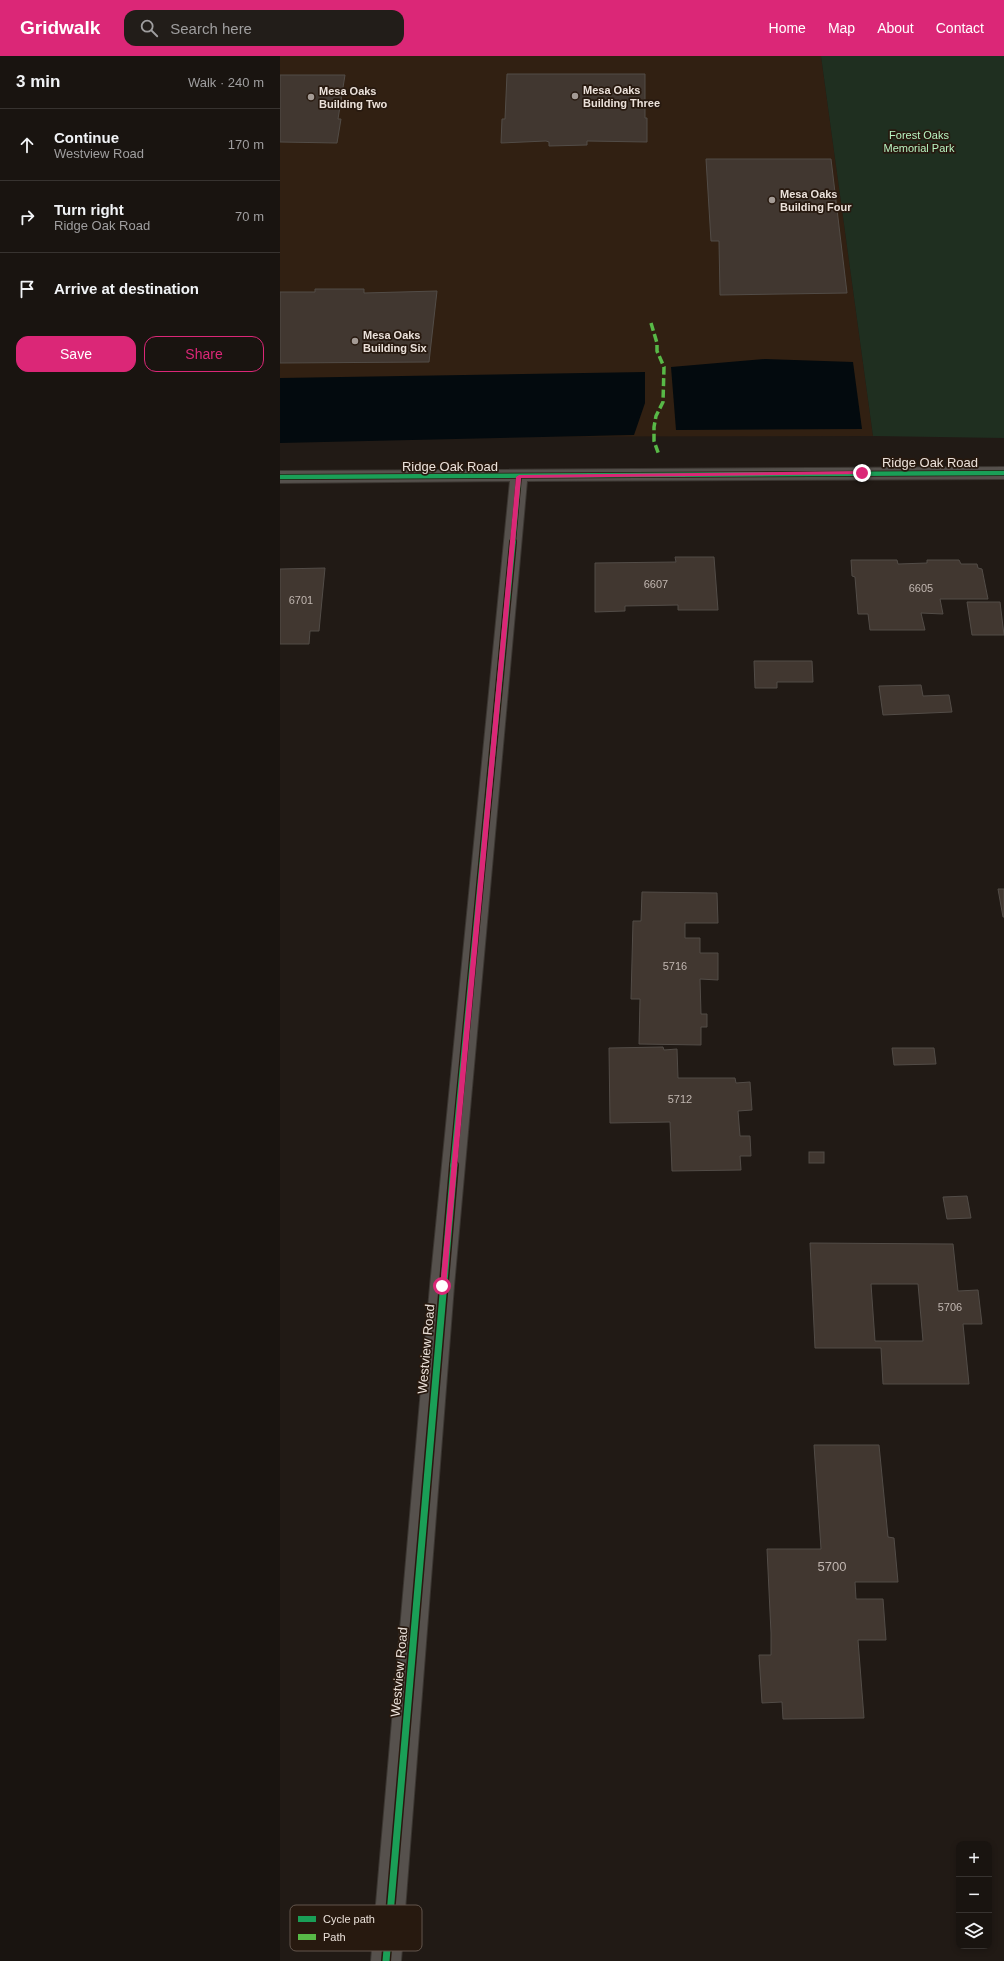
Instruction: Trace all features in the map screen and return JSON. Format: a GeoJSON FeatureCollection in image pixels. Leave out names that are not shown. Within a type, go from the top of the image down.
{"type":"FeatureCollection","features":[{"type":"Feature","properties":{"kind":"street","name":"Ridge Oak Road"},"geometry":{"type":"LineString","coordinates":[[280,478],[1004,473]]}},
{"type":"Feature","properties":{"kind":"street","name":"Westview Road"},"geometry":{"type":"LineString","coordinates":[[391,1905],[442,1286],[519,477]]}},
{"type":"Feature","properties":{"kind":"street","name":"Westview Road"},"geometry":{"type":"LineString","coordinates":[[386,1961],[387,1951]]}},
{"type":"Feature","properties":{"kind":"shaded area"},"geometry":{"type":"Polygon","coordinates":[[[280,56],[821,56],[873,436],[280,437],[280,56]]]}},
{"type":"Feature","properties":{"kind":"shaded area"},"geometry":{"type":"Polygon","coordinates":[[[765,359],[853,362],[862,429],[676,430],[671,367],[765,359]]]}},
{"type":"Feature","properties":{"kind":"shaded area"},"geometry":{"type":"Polygon","coordinates":[[[645,372],[645,403],[634,435],[280,443],[280,378],[645,372]]]}},
{"type":"Feature","properties":{"kind":"green space","name":"Forest Oaks Memorial Park"},"geometry":{"type":"Polygon","coordinates":[[[821,56],[1004,56],[1004,438],[873,436],[821,56]]]}},
{"type":"Feature","properties":{"kind":"building","name":"Mesa Oaks Building Three"},"geometry":{"type":"Polygon","coordinates":[[[507,74],[645,74],[645,118],[647,118],[647,142],[587,141],[587,145],[549,146],[549,142],[546,141],[501,143],[502,119],[505,119],[507,74]]]}},
{"type":"Feature","properties":{"kind":"building","name":"Mesa Oaks Building Two"},"geometry":{"type":"Polygon","coordinates":[[[280,75],[345,75],[338,119],[341,119],[337,143],[280,142],[280,75]]]}},
{"type":"Feature","properties":{"kind":"building","name":"Mesa Oaks Building Four"},"geometry":{"type":"Polygon","coordinates":[[[706,159],[831,159],[847,293],[720,295],[719,241],[711,241],[706,159]]]}},
{"type":"Feature","properties":{"kind":"building","name":"Mesa Oaks Building Six"},"geometry":{"type":"Polygon","coordinates":[[[315,289],[364,289],[364,293],[437,291],[429,362],[280,363],[280,292],[315,292],[315,289]]]}},
{"type":"Feature","properties":{"kind":"building"},"geometry":{"type":"Polygon","coordinates":[[[675,557],[714,557],[718,610],[678,610],[678,605],[625,606],[625,611],[595,612],[595,563],[676,562],[675,557]]]}},
{"type":"Feature","properties":{"kind":"building"},"geometry":{"type":"Polygon","coordinates":[[[851,560],[897,560],[898,564],[927,563],[927,560],[959,560],[961,564],[977,564],[978,568],[982,569],[988,599],[940,599],[943,614],[921,613],[925,630],[870,630],[868,614],[858,614],[855,577],[852,576],[851,560]]]}},
{"type":"Feature","properties":{"kind":"building"},"geometry":{"type":"Polygon","coordinates":[[[325,568],[319,631],[310,631],[309,644],[280,644],[280,569],[325,568]]]}},
{"type":"Feature","properties":{"kind":"building"},"geometry":{"type":"Polygon","coordinates":[[[967,602],[1000,602],[1004,635],[972,635],[967,602]]]}},
{"type":"Feature","properties":{"kind":"building"},"geometry":{"type":"Polygon","coordinates":[[[754,661],[812,661],[813,682],[777,682],[777,688],[755,688],[754,661]]]}},
{"type":"Feature","properties":{"kind":"building"},"geometry":{"type":"Polygon","coordinates":[[[921,685],[923,696],[949,695],[952,712],[883,715],[879,686],[921,685]]]}},
{"type":"Feature","properties":{"kind":"building"},"geometry":{"type":"Polygon","coordinates":[[[998,889],[1004,889],[1004,917],[1003,917],[998,889]]]}},
{"type":"Feature","properties":{"kind":"building"},"geometry":{"type":"Polygon","coordinates":[[[642,892],[717,893],[718,923],[685,923],[685,938],[700,938],[700,953],[718,953],[718,980],[700,979],[701,1014],[707,1014],[707,1027],[701,1027],[701,1045],[639,1044],[640,999],[631,999],[633,921],[641,921],[642,892]]]}},
{"type":"Feature","properties":{"kind":"building"},"geometry":{"type":"Polygon","coordinates":[[[663,1047],[664,1050],[677,1049],[678,1078],[735,1078],[736,1083],[750,1082],[752,1110],[738,1111],[740,1136],[750,1136],[751,1156],[740,1156],[741,1170],[672,1171],[670,1122],[610,1123],[609,1048],[663,1047]]]}},
{"type":"Feature","properties":{"kind":"building"},"geometry":{"type":"Polygon","coordinates":[[[892,1048],[934,1048],[936,1064],[894,1065],[892,1048]]]}},
{"type":"Feature","properties":{"kind":"building"},"geometry":{"type":"Polygon","coordinates":[[[809,1152],[824,1152],[824,1163],[809,1163],[809,1152]]]}},
{"type":"Feature","properties":{"kind":"building"},"geometry":{"type":"Polygon","coordinates":[[[967,1196],[971,1218],[947,1219],[943,1197],[967,1196]]]}},
{"type":"Feature","properties":{"kind":"building"},"geometry":{"type":"Polygon","coordinates":[[[810,1243],[953,1244],[958,1291],[978,1290],[982,1324],[963,1324],[969,1384],[883,1384],[881,1348],[815,1348],[810,1243]],[[871,1284],[875,1341],[923,1341],[918,1284],[871,1284]]]}},
{"type":"Feature","properties":{"kind":"building"},"geometry":{"type":"Polygon","coordinates":[[[814,1445],[879,1445],[888,1537],[894,1538],[898,1582],[855,1582],[856,1599],[883,1599],[886,1640],[858,1640],[864,1718],[783,1719],[782,1702],[762,1703],[759,1655],[771,1655],[767,1549],[821,1549],[814,1445]]]}},
{"type":"Feature","properties":{"kind":"marked path"},"geometry":{"type":"LineString","coordinates":[[651,323],[657,343],[657,351],[664,367],[663,402],[656,416],[654,427],[654,441],[659,455]]}},
{"type":"Feature","properties":{"kind":"cycle path"},"geometry":{"type":"LineString","coordinates":[[280,477],[1004,473]]}},
{"type":"Feature","properties":{"kind":"cycle path"},"geometry":{"type":"LineString","coordinates":[[391,1905],[442,1286],[519,477]]}},
{"type":"Feature","properties":{"kind":"cycle path"},"geometry":{"type":"LineString","coordinates":[[386,1961],[387,1951]]}},
{"type":"Feature","properties":{"kind":"place","name":"Mesa Oaks Building Three"},"geometry":{"type":"Point","coordinates":[575,96]}},
{"type":"Feature","properties":{"kind":"place","name":"Mesa Oaks Building Two"},"geometry":{"type":"Point","coordinates":[311,97]}},
{"type":"Feature","properties":{"kind":"place","name":"Mesa Oaks Building Four"},"geometry":{"type":"Point","coordinates":[772,200]}},
{"type":"Feature","properties":{"kind":"place","name":"Mesa Oaks Building Six"},"geometry":{"type":"Point","coordinates":[355,341]}},
{"type":"Feature","properties":{"kind":"route"},"geometry":{"type":"LineString","coordinates":[[442,1286],[519,477],[862,473]]}}]}
